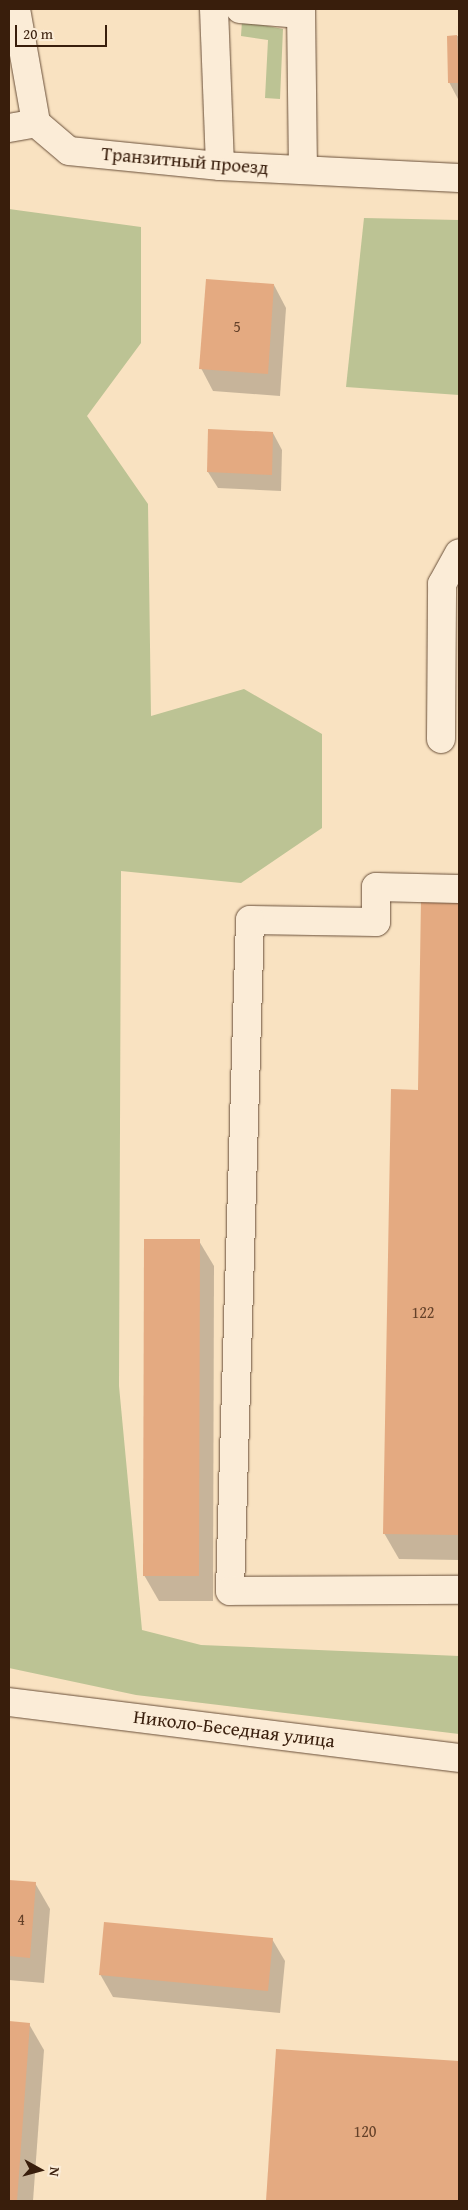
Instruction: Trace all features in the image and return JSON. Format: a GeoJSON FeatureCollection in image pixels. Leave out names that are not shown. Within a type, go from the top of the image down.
{"type":"FeatureCollection","features":[{"type":"Feature","properties":{"kind":"street"},"geometry":{"type":"LineString","coordinates":[[9,128],[36,124],[16,9]]}},
{"type":"Feature","properties":{"kind":"street"},"geometry":{"type":"LineString","coordinates":[[214,9],[220,166]]}},
{"type":"Feature","properties":{"kind":"street"},"geometry":{"type":"LineString","coordinates":[[240,9],[301,12],[303,170]]}},
{"type":"Feature","properties":{"kind":"street","name":"Транзитный проезд"},"geometry":{"type":"LineString","coordinates":[[36,124],[69,151],[220,166],[459,178]]}},
{"type":"Feature","properties":{"kind":"street"},"geometry":{"type":"LineString","coordinates":[[441,738],[442,584],[459,553]]}},
{"type":"Feature","properties":{"kind":"street"},"geometry":{"type":"LineString","coordinates":[[459,889],[376,887],[376,922],[250,920],[230,1591],[459,1590]]}},
{"type":"Feature","properties":{"kind":"street","name":"Николо-Беседная улица"},"geometry":{"type":"LineString","coordinates":[[9,1702],[459,1758]]}},
{"type":"Feature","properties":{"kind":"green space"},"geometry":{"type":"Polygon","coordinates":[[[242,21],[283,29],[280,99],[265,98],[268,40],[241,36],[242,21]]]}},
{"type":"Feature","properties":{"kind":"green space"},"geometry":{"type":"Polygon","coordinates":[[[9,209],[141,227],[141,343],[87,416],[148,504],[151,716],[244,689],[322,734],[322,828],[241,883],[121,871],[119,1386],[142,1630],[201,1645],[459,1656],[459,1734],[136,1695],[9,1668],[9,209]]]}},
{"type":"Feature","properties":{"kind":"green space"},"geometry":{"type":"Polygon","coordinates":[[[364,218],[459,220],[459,395],[346,387],[364,218]]]}},
{"type":"Feature","properties":{"kind":"building"},"geometry":{"type":"Polygon","coordinates":[[[456,9],[459,83],[448,83],[447,36],[457,35],[456,9]]]}},
{"type":"Feature","properties":{"kind":"building"},"geometry":{"type":"Polygon","coordinates":[[[206,279],[274,284],[268,374],[199,369],[206,279]]]}},
{"type":"Feature","properties":{"kind":"building"},"geometry":{"type":"Polygon","coordinates":[[[208,429],[273,432],[272,475],[207,472],[208,429]]]}},
{"type":"Feature","properties":{"kind":"building"},"geometry":{"type":"Polygon","coordinates":[[[421,899],[459,899],[459,1535],[383,1534],[391,1089],[418,1090],[421,899]]]}},
{"type":"Feature","properties":{"kind":"building"},"geometry":{"type":"Polygon","coordinates":[[[144,1239],[200,1239],[199,1576],[143,1576],[144,1239]]]}},
{"type":"Feature","properties":{"kind":"building"},"geometry":{"type":"Polygon","coordinates":[[[9,1880],[36,1882],[30,1958],[9,1956],[9,1880]]]}},
{"type":"Feature","properties":{"kind":"building"},"geometry":{"type":"Polygon","coordinates":[[[104,1922],[273,1938],[268,1991],[99,1975],[104,1922]]]}},
{"type":"Feature","properties":{"kind":"building"},"geometry":{"type":"Polygon","coordinates":[[[9,2021],[30,2023],[17,2201],[9,2201],[9,2021]]]}},
{"type":"Feature","properties":{"kind":"building"},"geometry":{"type":"Polygon","coordinates":[[[276,2049],[459,2061],[459,2201],[266,2201],[276,2049]]]}}]}
